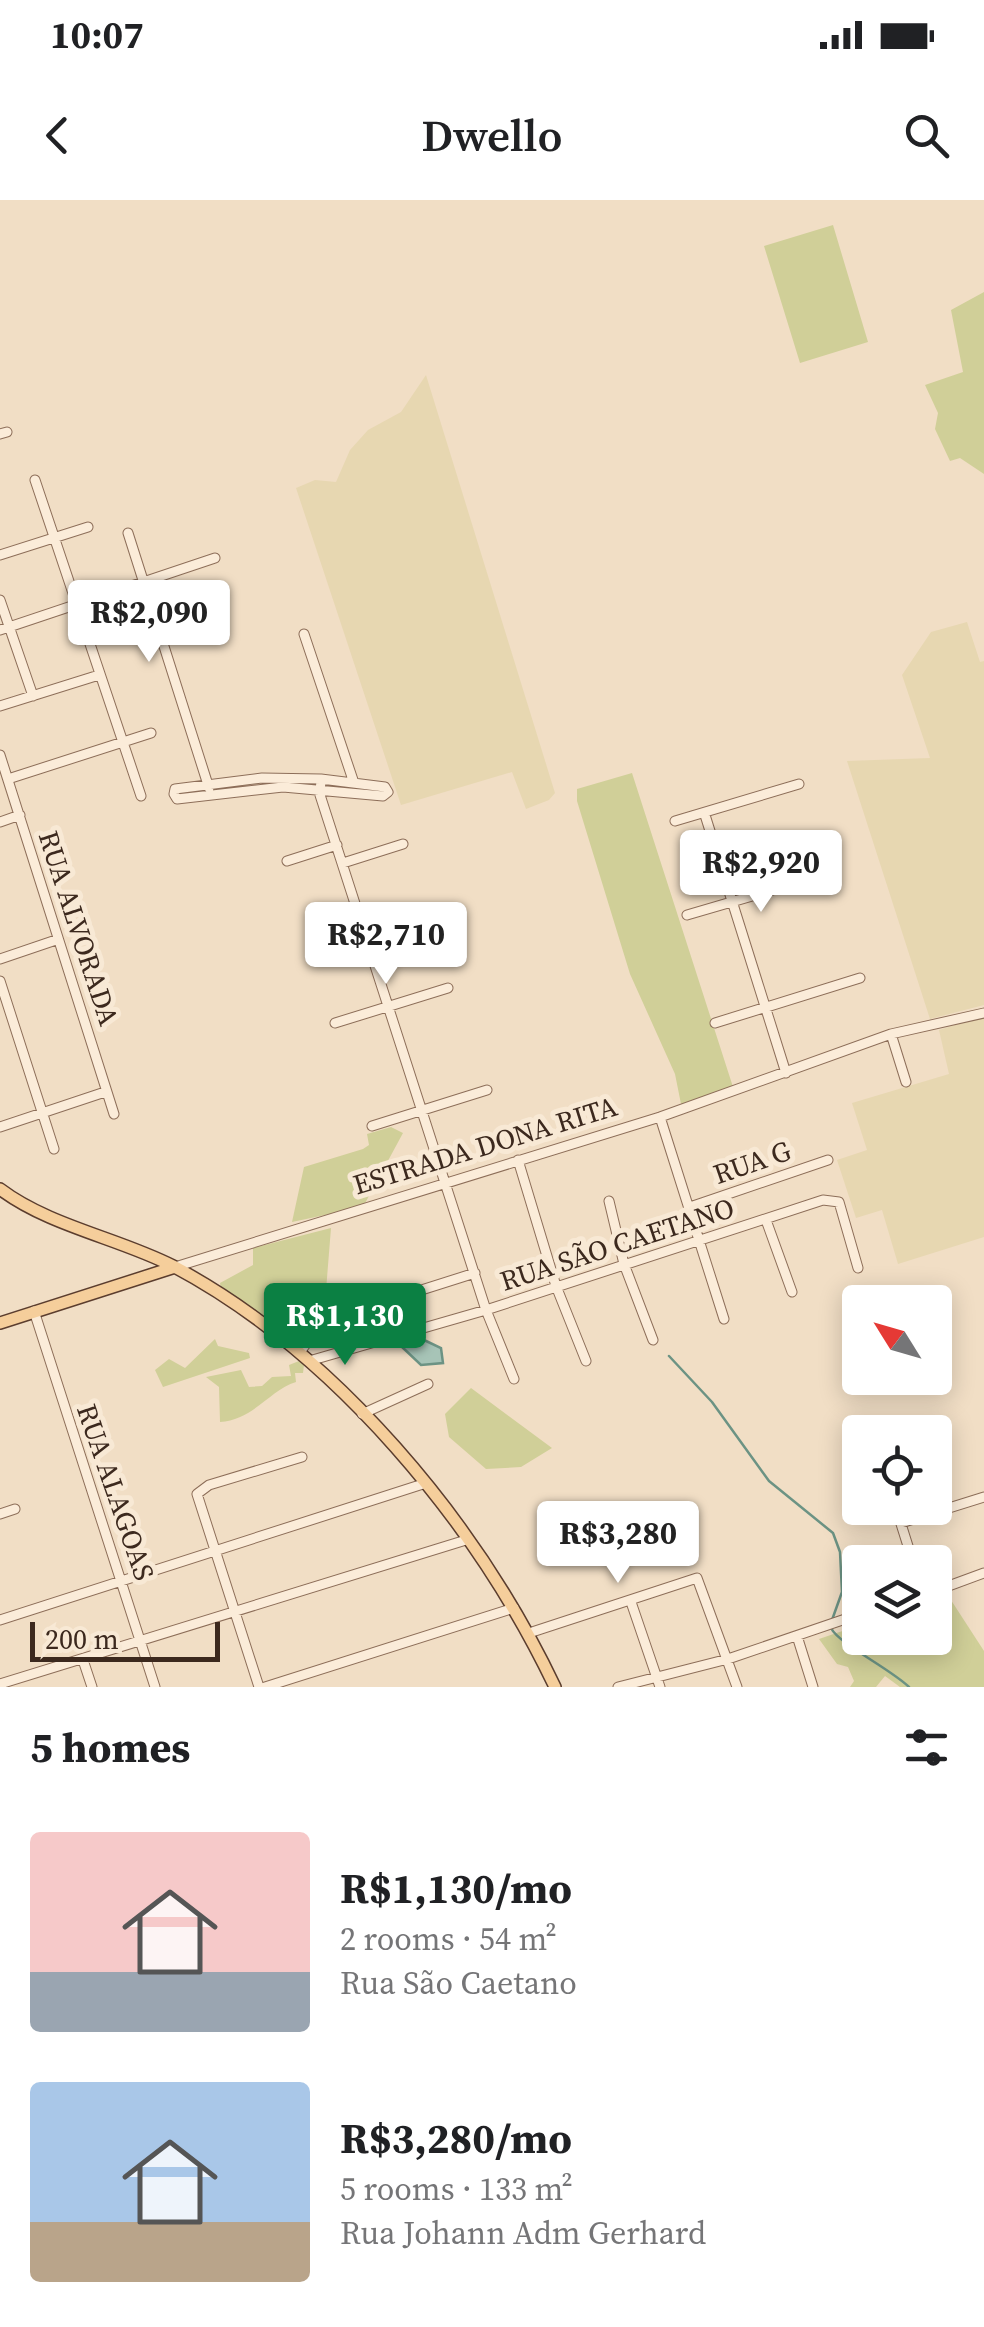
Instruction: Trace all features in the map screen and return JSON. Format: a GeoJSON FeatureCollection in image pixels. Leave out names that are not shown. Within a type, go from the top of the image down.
{"type":"FeatureCollection","features":[{"type":"Feature","properties":{"kind":"main road"},"geometry":{"type":"LineString","coordinates":[[0,1188],[175,1268],[304,1357],[362,1414],[466,1540],[516,1607],[555,1687]]}},
{"type":"Feature","properties":{"kind":"main road","name":"ESTRADA DONA RITA"},"geometry":{"type":"LineString","coordinates":[[0,1323],[175,1268]]}},
{"type":"Feature","properties":{"kind":"street"},"geometry":{"type":"LineString","coordinates":[[35,480],[141,796]]}},
{"type":"Feature","properties":{"kind":"street"},"geometry":{"type":"LineString","coordinates":[[0,555],[88,527]]}},
{"type":"Feature","properties":{"kind":"street"},"geometry":{"type":"LineString","coordinates":[[128,534],[209,788],[321,784],[353,787],[304,634]]}},
{"type":"Feature","properties":{"kind":"street"},"geometry":{"type":"LineString","coordinates":[[4,628],[215,558]]}},
{"type":"Feature","properties":{"kind":"street"},"geometry":{"type":"LineString","coordinates":[[0,600],[4,628],[34,696]]}},
{"type":"Feature","properties":{"kind":"street"},"geometry":{"type":"LineString","coordinates":[[0,706],[99,675]]}},
{"type":"Feature","properties":{"kind":"street"},"geometry":{"type":"LineString","coordinates":[[8,779],[151,733]]}},
{"type":"Feature","properties":{"kind":"street","name":"RUA ALVORADA"},"geometry":{"type":"LineString","coordinates":[[0,755],[114,1114]]}},
{"type":"Feature","properties":{"kind":"street"},"geometry":{"type":"LineString","coordinates":[[321,784],[486,1310],[514,1379]]}},
{"type":"Feature","properties":{"kind":"street"},"geometry":{"type":"LineString","coordinates":[[675,821],[705,816],[799,784]]}},
{"type":"Feature","properties":{"kind":"street"},"geometry":{"type":"LineString","coordinates":[[0,822],[20,816]]}},
{"type":"Feature","properties":{"kind":"street"},"geometry":{"type":"LineString","coordinates":[[705,816],[786,1073]]}},
{"type":"Feature","properties":{"kind":"street"},"geometry":{"type":"LineString","coordinates":[[343,863],[403,844]]}},
{"type":"Feature","properties":{"kind":"street"},"geometry":{"type":"LineString","coordinates":[[287,860],[337,845]]}},
{"type":"Feature","properties":{"kind":"street"},"geometry":{"type":"LineString","coordinates":[[687,915],[824,874]]}},
{"type":"Feature","properties":{"kind":"street"},"geometry":{"type":"LineString","coordinates":[[366,934],[429,913]]}},
{"type":"Feature","properties":{"kind":"street"},"geometry":{"type":"LineString","coordinates":[[0,959],[56,940]]}},
{"type":"Feature","properties":{"kind":"street"},"geometry":{"type":"LineString","coordinates":[[715,1023],[860,978]]}},
{"type":"Feature","properties":{"kind":"street"},"geometry":{"type":"LineString","coordinates":[[0,980],[54,1149]]}},
{"type":"Feature","properties":{"kind":"street"},"geometry":{"type":"LineString","coordinates":[[335,1023],[448,988]]}},
{"type":"Feature","properties":{"kind":"street","name":"ESTRADA DONA RITA"},"geometry":{"type":"LineString","coordinates":[[175,1268],[660,1117],[891,1034],[984,1012]]}},
{"type":"Feature","properties":{"kind":"street"},"geometry":{"type":"LineString","coordinates":[[891,1034],[906,1082]]}},
{"type":"Feature","properties":{"kind":"street"},"geometry":{"type":"LineString","coordinates":[[372,1126],[486,1090]]}},
{"type":"Feature","properties":{"kind":"street"},"geometry":{"type":"LineString","coordinates":[[0,1128],[104,1092]]}},
{"type":"Feature","properties":{"kind":"street"},"geometry":{"type":"LineString","coordinates":[[660,1117],[724,1318]]}},
{"type":"Feature","properties":{"kind":"street"},"geometry":{"type":"LineString","coordinates":[[518,1160],[556,1286],[586,1361]]}},
{"type":"Feature","properties":{"kind":"street","name":"RUA G"},"geometry":{"type":"LineString","coordinates":[[690,1208],[828,1160]]}},
{"type":"Feature","properties":{"kind":"street"},"geometry":{"type":"LineString","coordinates":[[609,1200],[624,1264],[653,1340]]}},
{"type":"Feature","properties":{"kind":"street","name":"RUA SÃO CAETANO"},"geometry":{"type":"LineString","coordinates":[[304,1357],[486,1310],[823,1200],[839,1202],[858,1268]]}},
{"type":"Feature","properties":{"kind":"street"},"geometry":{"type":"LineString","coordinates":[[766,1220],[792,1292]]}},
{"type":"Feature","properties":{"kind":"street"},"geometry":{"type":"LineString","coordinates":[[304,1357],[320,1325],[330,1319],[475,1273]]}},
{"type":"Feature","properties":{"kind":"street","name":"RUA ALAGOAS"},"geometry":{"type":"LineString","coordinates":[[34,1312],[155,1687]]}},
{"type":"Feature","properties":{"kind":"street"},"geometry":{"type":"LineString","coordinates":[[362,1414],[428,1384]]}},
{"type":"Feature","properties":{"kind":"street"},"geometry":{"type":"LineString","coordinates":[[302,1457],[209,1485],[197,1494],[262,1687],[516,1607]]}},
{"type":"Feature","properties":{"kind":"street"},"geometry":{"type":"LineString","coordinates":[[0,1620],[423,1484]]}},
{"type":"Feature","properties":{"kind":"street"},"geometry":{"type":"LineString","coordinates":[[952,1507],[984,1497]]}},
{"type":"Feature","properties":{"kind":"street"},"geometry":{"type":"LineString","coordinates":[[0,1514],[15,1509]]}},
{"type":"Feature","properties":{"kind":"street"},"geometry":{"type":"LineString","coordinates":[[0,1684],[466,1540]]}},
{"type":"Feature","properties":{"kind":"street"},"geometry":{"type":"LineString","coordinates":[[952,1584],[984,1572]]}},
{"type":"Feature","properties":{"kind":"street"},"geometry":{"type":"LineString","coordinates":[[529,1633],[690,1580],[701,1580],[737,1687]]}},
{"type":"Feature","properties":{"kind":"street"},"geometry":{"type":"LineString","coordinates":[[632,1602],[658,1682]]}},
{"type":"Feature","properties":{"kind":"street"},"geometry":{"type":"LineString","coordinates":[[618,1687],[658,1682],[842,1619]]}},
{"type":"Feature","properties":{"kind":"street"},"geometry":{"type":"LineString","coordinates":[[797,1636],[813,1687]]}},
{"type":"Feature","properties":{"kind":"street"},"geometry":{"type":"LineString","coordinates":[[83,1660],[92,1687]]}},
{"type":"Feature","properties":{"kind":"shaded area"},"geometry":{"type":"Polygon","coordinates":[[[833,225],[868,342],[800,363],[764,246],[833,225]]]}},
{"type":"Feature","properties":{"kind":"shaded area"},"geometry":{"type":"Polygon","coordinates":[[[984,292],[984,474],[960,458],[950,461],[935,429],[938,413],[925,385],[963,372],[951,310],[984,292]]]}},
{"type":"Feature","properties":{"kind":"shaded area"},"geometry":{"type":"Polygon","coordinates":[[[426,375],[555,793],[549,800],[526,809],[512,772],[401,805],[296,488],[315,480],[336,482],[350,450],[368,430],[401,412],[426,375]]]}},
{"type":"Feature","properties":{"kind":"shaded area"},"geometry":{"type":"Polygon","coordinates":[[[967,622],[980,662],[984,661],[984,1005],[930,1019],[847,761],[930,758],[902,675],[931,632],[967,622]]]}},
{"type":"Feature","properties":{"kind":"shaded area"},"geometry":{"type":"Polygon","coordinates":[[[632,773],[733,1087],[681,1104],[675,1074],[630,974],[577,801],[577,789],[632,773]]]}},
{"type":"Feature","properties":{"kind":"shaded area"},"geometry":{"type":"Polygon","coordinates":[[[984,1016],[984,1237],[898,1264],[882,1210],[856,1218],[837,1160],[867,1150],[852,1103],[949,1074],[939,1030],[984,1016]]]}},
{"type":"Feature","properties":{"kind":"shaded area"},"geometry":{"type":"Polygon","coordinates":[[[391,1127],[403,1133],[363,1207],[292,1222],[304,1167],[363,1149],[369,1145],[367,1134],[391,1127]]]}},
{"type":"Feature","properties":{"kind":"shaded area"},"geometry":{"type":"Polygon","coordinates":[[[331,1228],[325,1303],[319,1308],[315,1325],[304,1322],[305,1305],[277,1325],[221,1289],[220,1283],[253,1265],[253,1248],[331,1228]]]}},
{"type":"Feature","properties":{"kind":"shaded area"},"geometry":{"type":"Polygon","coordinates":[[[215,1339],[218,1346],[249,1353],[250,1358],[163,1387],[155,1370],[169,1359],[185,1368],[215,1339]]]}},
{"type":"Feature","properties":{"kind":"shaded area"},"geometry":{"type":"Polygon","coordinates":[[[424,1340],[441,1348],[443,1363],[421,1365],[402,1347],[424,1340]]]}},
{"type":"Feature","properties":{"kind":"shaded area"},"geometry":{"type":"Polygon","coordinates":[[[299,1361],[304,1365],[303,1373],[295,1373],[296,1382],[252,1411],[220,1422],[219,1387],[206,1377],[241,1370],[249,1387],[262,1386],[272,1377],[291,1376],[289,1365],[299,1361]]]}},
{"type":"Feature","properties":{"kind":"shaded area"},"geometry":{"type":"Polygon","coordinates":[[[471,1388],[552,1448],[521,1467],[486,1469],[449,1437],[445,1414],[471,1388]]]}},
{"type":"Feature","properties":{"kind":"shaded area"},"geometry":{"type":"Polygon","coordinates":[[[952,1602],[984,1651],[984,1687],[900,1687],[885,1676],[876,1687],[850,1687],[854,1681],[848,1667],[837,1664],[819,1639],[842,1631],[842,1655],[952,1655],[952,1602]]]}},
{"type":"Feature","properties":{"kind":"waterway"},"geometry":{"type":"LineString","coordinates":[[669,1356],[712,1402],[769,1481],[833,1533],[840,1552],[842,1592],[832,1620]]}},
{"type":"Feature","properties":{"kind":"waterway"},"geometry":{"type":"LineString","coordinates":[[831,1628],[909,1687]]}}]}
